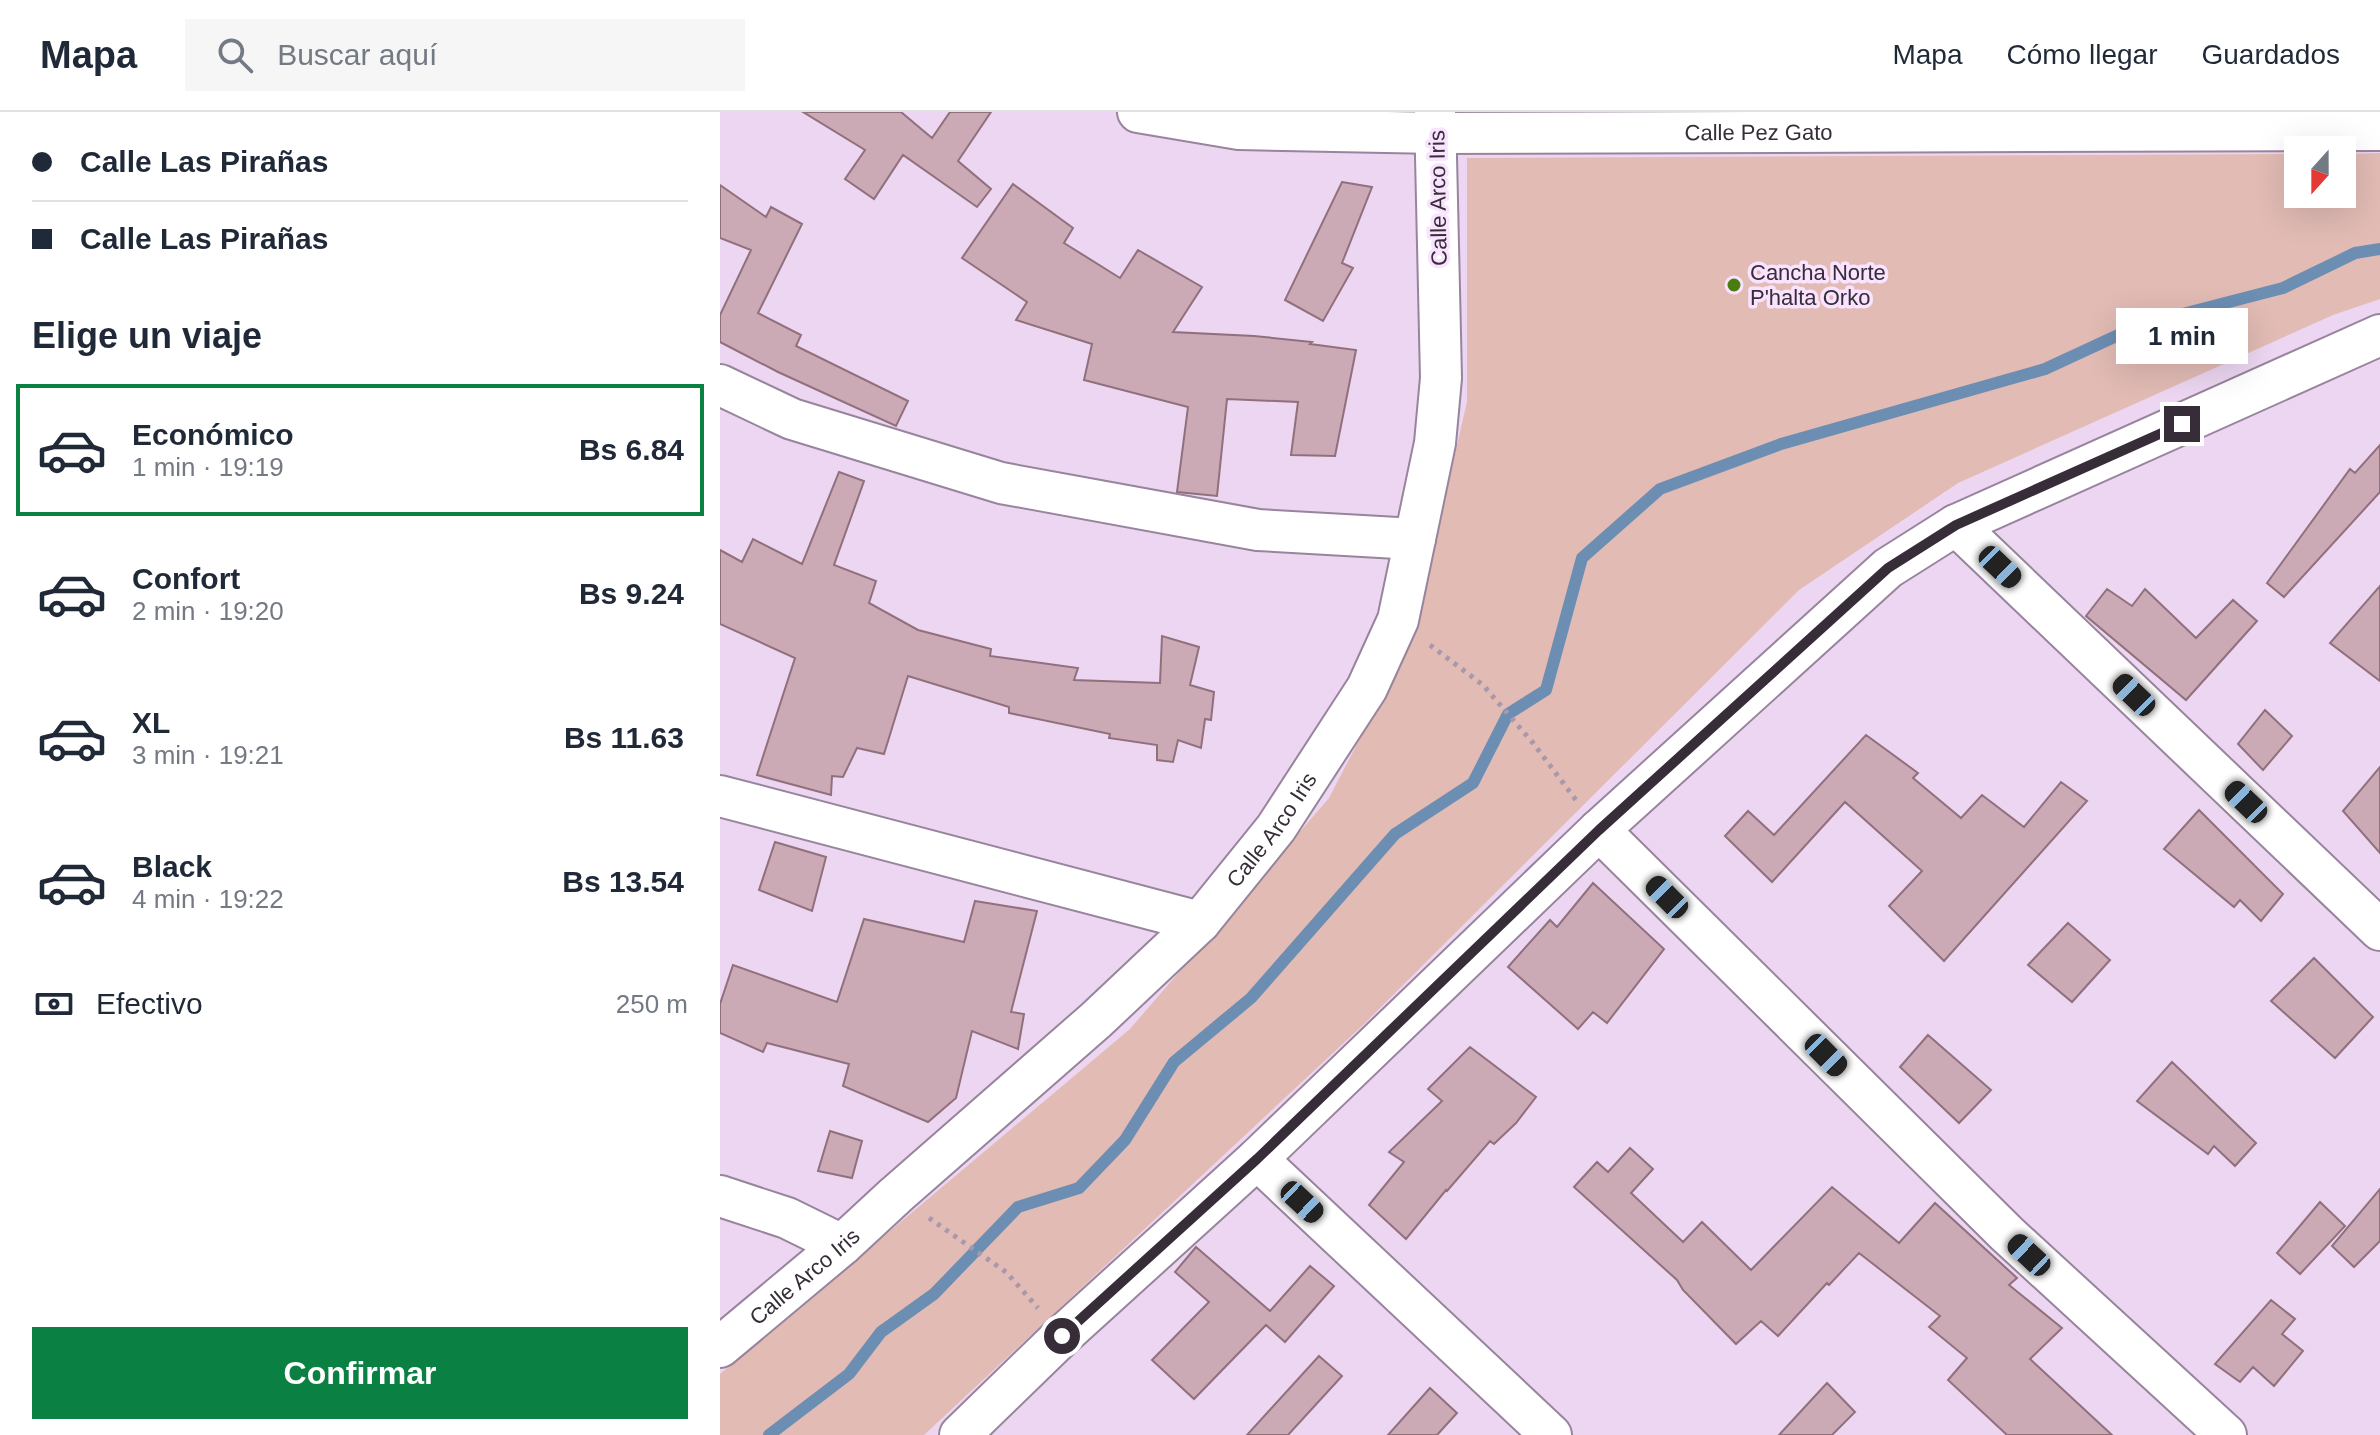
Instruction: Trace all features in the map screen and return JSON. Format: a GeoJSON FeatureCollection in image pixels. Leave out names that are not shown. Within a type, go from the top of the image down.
{"type":"FeatureCollection","features":[{"type":"Feature","properties":{"kind":"street","name":"Calle Pez Gato"},"geometry":{"type":"LineString","coordinates":[[1138,112],[1239,129],[1436,123],[2380,130]]}},
{"type":"Feature","properties":{"kind":"street","name":"Calle Arco Iris"},"geometry":{"type":"LineString","coordinates":[[720,1347],[842,1245],[1096,1020],[1200,922],[1276,828],[1367,688],[1398,620],[1435,443],[1441,378],[1436,123]]}},
{"type":"Feature","properties":{"kind":"street"},"geometry":{"type":"LineString","coordinates":[[960,1435],[1062,1336],[1257,1159],[1599,830],[1888,568],[1956,525],[2380,335]]}},
{"type":"Feature","properties":{"kind":"street"},"geometry":{"type":"LineString","coordinates":[[720,385],[792,419],[1001,483],[1258,530],[1415,539]]}},
{"type":"Feature","properties":{"kind":"street"},"geometry":{"type":"LineString","coordinates":[[1956,525],[2380,930]]}},
{"type":"Feature","properties":{"kind":"street"},"geometry":{"type":"LineString","coordinates":[[720,796],[1200,922]]}},
{"type":"Feature","properties":{"kind":"street"},"geometry":{"type":"LineString","coordinates":[[1599,830],[2007,1234],[2226,1435]]}},
{"type":"Feature","properties":{"kind":"street"},"geometry":{"type":"LineString","coordinates":[[1257,1159],[1551,1435]]}},
{"type":"Feature","properties":{"kind":"street"},"geometry":{"type":"LineString","coordinates":[[720,1196],[787,1218],[842,1245]]}},
{"type":"Feature","properties":{"kind":"path"},"geometry":{"type":"LineString","coordinates":[[1398,620],[1483,685],[1533,743],[1599,830]]}},
{"type":"Feature","properties":{"kind":"path"},"geometry":{"type":"LineString","coordinates":[[896,1195],[1006,1272],[1062,1336]]}},
{"type":"Feature","properties":{"kind":"shaded area"},"geometry":{"type":"Polygon","coordinates":[[[2380,153],[2380,299],[2333,315],[1958,483],[1799,590],[1364,1024],[924,1435],[720,1435],[720,1374],[1130,1029],[1329,798],[1413,636],[1467,402],[1467,158],[2284,154],[2284,208],[2356,208],[2356,154],[2380,153]]]}},
{"type":"Feature","properties":{"kind":"building"},"geometry":{"type":"Polygon","coordinates":[[[803,112],[901,112],[932,138],[950,112],[991,112],[958,161],[991,189],[977,207],[903,155],[874,199],[845,179],[865,150],[803,112]]]}},
{"type":"Feature","properties":{"kind":"building"},"geometry":{"type":"Polygon","coordinates":[[[1342,182],[1372,187],[1342,263],[1353,268],[1323,321],[1285,300],[1342,182]]]}},
{"type":"Feature","properties":{"kind":"building"},"geometry":{"type":"Polygon","coordinates":[[[1013,184],[1073,228],[1064,243],[1120,278],[1138,250],[1202,287],[1173,332],[1254,336],[1356,350],[1335,456],[1291,455],[1298,402],[1227,399],[1217,496],[1177,492],[1188,407],[1084,380],[1092,344],[1016,320],[1027,302],[962,258],[1013,184]]]}},
{"type":"Feature","properties":{"kind":"building"},"geometry":{"type":"Polygon","coordinates":[[[720,185],[766,217],[771,207],[802,224],[758,313],[801,335],[796,346],[908,401],[896,426],[720,342],[720,315],[751,250],[720,238],[720,185]]]}},
{"type":"Feature","properties":{"kind":"building"},"geometry":{"type":"Polygon","coordinates":[[[2380,445],[2380,492],[2284,597],[2267,583],[2350,469],[2355,473],[2380,445]]]}},
{"type":"Feature","properties":{"kind":"building"},"geometry":{"type":"Polygon","coordinates":[[[839,472],[864,481],[834,565],[876,581],[869,603],[918,630],[991,649],[990,656],[1078,668],[1074,680],[1160,683],[1162,636],[1199,647],[1190,685],[1214,692],[1211,720],[1205,719],[1201,748],[1178,740],[1173,762],[1157,760],[1157,745],[1109,738],[1110,734],[1009,713],[1009,707],[908,676],[884,754],[857,748],[843,777],[832,776],[831,795],[757,775],[795,658],[720,624],[720,550],[742,562],[753,539],[802,564],[839,472]]]}},
{"type":"Feature","properties":{"kind":"building"},"geometry":{"type":"Polygon","coordinates":[[[2380,586],[2380,681],[2330,643],[2380,586]]]}},
{"type":"Feature","properties":{"kind":"building"},"geometry":{"type":"Polygon","coordinates":[[[2107,589],[2132,606],[2145,589],[2196,638],[2233,600],[2257,621],[2186,700],[2086,616],[2107,589]]]}},
{"type":"Feature","properties":{"kind":"building"},"geometry":{"type":"Polygon","coordinates":[[[2265,710],[2292,736],[2263,770],[2238,744],[2265,710]]]}},
{"type":"Feature","properties":{"kind":"building"},"geometry":{"type":"Polygon","coordinates":[[[1866,735],[1918,773],[1913,778],[1961,818],[1982,795],[2024,827],[2061,782],[2087,801],[1944,961],[1889,906],[1922,871],[1845,802],[1772,882],[1725,836],[1748,811],[1774,835],[1866,735]]]}},
{"type":"Feature","properties":{"kind":"building"},"geometry":{"type":"Polygon","coordinates":[[[2380,767],[2380,853],[2343,811],[2380,767]]]}},
{"type":"Feature","properties":{"kind":"building"},"geometry":{"type":"Polygon","coordinates":[[[2199,810],[2283,894],[2261,921],[2240,900],[2234,907],[2164,849],[2199,810]]]}},
{"type":"Feature","properties":{"kind":"building"},"geometry":{"type":"Polygon","coordinates":[[[775,842],[826,857],[812,911],[759,890],[775,842]]]}},
{"type":"Feature","properties":{"kind":"building"},"geometry":{"type":"Polygon","coordinates":[[[1593,883],[1664,949],[1607,1023],[1593,1012],[1578,1029],[1508,967],[1550,920],[1557,927],[1593,883]]]}},
{"type":"Feature","properties":{"kind":"building"},"geometry":{"type":"Polygon","coordinates":[[[975,901],[1037,911],[1011,1012],[1024,1014],[1018,1049],[972,1031],[956,1098],[928,1122],[843,1086],[849,1064],[767,1043],[763,1052],[720,1033],[720,1004],[733,965],[837,1002],[864,919],[964,942],[975,901]]]}},
{"type":"Feature","properties":{"kind":"building"},"geometry":{"type":"Polygon","coordinates":[[[2068,923],[2110,960],[2072,1002],[2028,965],[2068,923]]]}},
{"type":"Feature","properties":{"kind":"building"},"geometry":{"type":"Polygon","coordinates":[[[2314,958],[2373,1017],[2335,1058],[2271,1001],[2314,958]]]}},
{"type":"Feature","properties":{"kind":"building"},"geometry":{"type":"Polygon","coordinates":[[[1928,1035],[1991,1090],[1959,1123],[1900,1067],[1928,1035]]]}},
{"type":"Feature","properties":{"kind":"building"},"geometry":{"type":"Polygon","coordinates":[[[1470,1047],[1536,1097],[1516,1123],[1494,1144],[1490,1141],[1406,1239],[1369,1205],[1404,1162],[1389,1152],[1442,1101],[1428,1089],[1470,1047]]]}},
{"type":"Feature","properties":{"kind":"building"},"geometry":{"type":"Polygon","coordinates":[[[2172,1062],[2256,1143],[2235,1166],[2214,1146],[2208,1154],[2137,1101],[2172,1062]]]}},
{"type":"Feature","properties":{"kind":"building"},"geometry":{"type":"Polygon","coordinates":[[[830,1131],[862,1141],[852,1178],[818,1171],[830,1131]]]}},
{"type":"Feature","properties":{"kind":"building"},"geometry":{"type":"Polygon","coordinates":[[[1630,1148],[1653,1169],[1631,1193],[1683,1242],[1702,1222],[1751,1270],[1832,1187],[1899,1243],[1935,1203],[2017,1278],[2009,1285],[2062,1328],[2030,1359],[2112,1435],[2007,1435],[1948,1380],[1967,1358],[1929,1327],[1940,1316],[1859,1253],[1778,1336],[1761,1321],[1736,1344],[1677,1280],[1574,1187],[1597,1162],[1608,1172],[1630,1148]]]}},
{"type":"Feature","properties":{"kind":"building"},"geometry":{"type":"Polygon","coordinates":[[[2380,1189],[2380,1241],[2354,1267],[2332,1246],[2380,1189]]]}},
{"type":"Feature","properties":{"kind":"building"},"geometry":{"type":"Polygon","coordinates":[[[2320,1202],[2345,1226],[2300,1274],[2277,1253],[2320,1202]]]}},
{"type":"Feature","properties":{"kind":"building"},"geometry":{"type":"Polygon","coordinates":[[[1196,1247],[1270,1311],[1310,1266],[1334,1286],[1285,1342],[1266,1325],[1194,1399],[1152,1360],[1209,1302],[1175,1272],[1196,1247]]]}},
{"type":"Feature","properties":{"kind":"building"},"geometry":{"type":"Polygon","coordinates":[[[2271,1300],[2295,1319],[2282,1334],[2303,1351],[2274,1386],[2253,1367],[2240,1382],[2215,1364],[2271,1300]]]}},
{"type":"Feature","properties":{"kind":"building"},"geometry":{"type":"Polygon","coordinates":[[[1319,1356],[1342,1376],[1288,1435],[1247,1435],[1319,1356]]]}},
{"type":"Feature","properties":{"kind":"building"},"geometry":{"type":"Polygon","coordinates":[[[1827,1383],[1855,1412],[1832,1435],[1779,1435],[1827,1383]]]}},
{"type":"Feature","properties":{"kind":"building"},"geometry":{"type":"Polygon","coordinates":[[[1430,1388],[1457,1413],[1437,1435],[1388,1435],[1430,1388]]]}},
{"type":"Feature","properties":{"kind":"waterway"},"geometry":{"type":"LineString","coordinates":[[769,1435],[849,1374],[881,1332],[934,1294],[1018,1207],[1079,1188],[1125,1140],[1174,1062],[1251,998],[1395,834],[1473,783],[1508,714],[1546,690],[1582,558],[1660,489],[1781,444],[2045,369],[2140,325],[2283,288],[2355,253],[2380,249]]}},
{"type":"Feature","properties":{"kind":"place","name":"Cancha Norte P'halta Orko"},"geometry":{"type":"Point","coordinates":[1734,285]}},
{"type":"Feature","properties":{"kind":"route"},"geometry":{"type":"LineString","coordinates":[[1062,1336],[1257,1159],[1599,830],[1888,568],[1956,525],[2182,424]]}}]}
